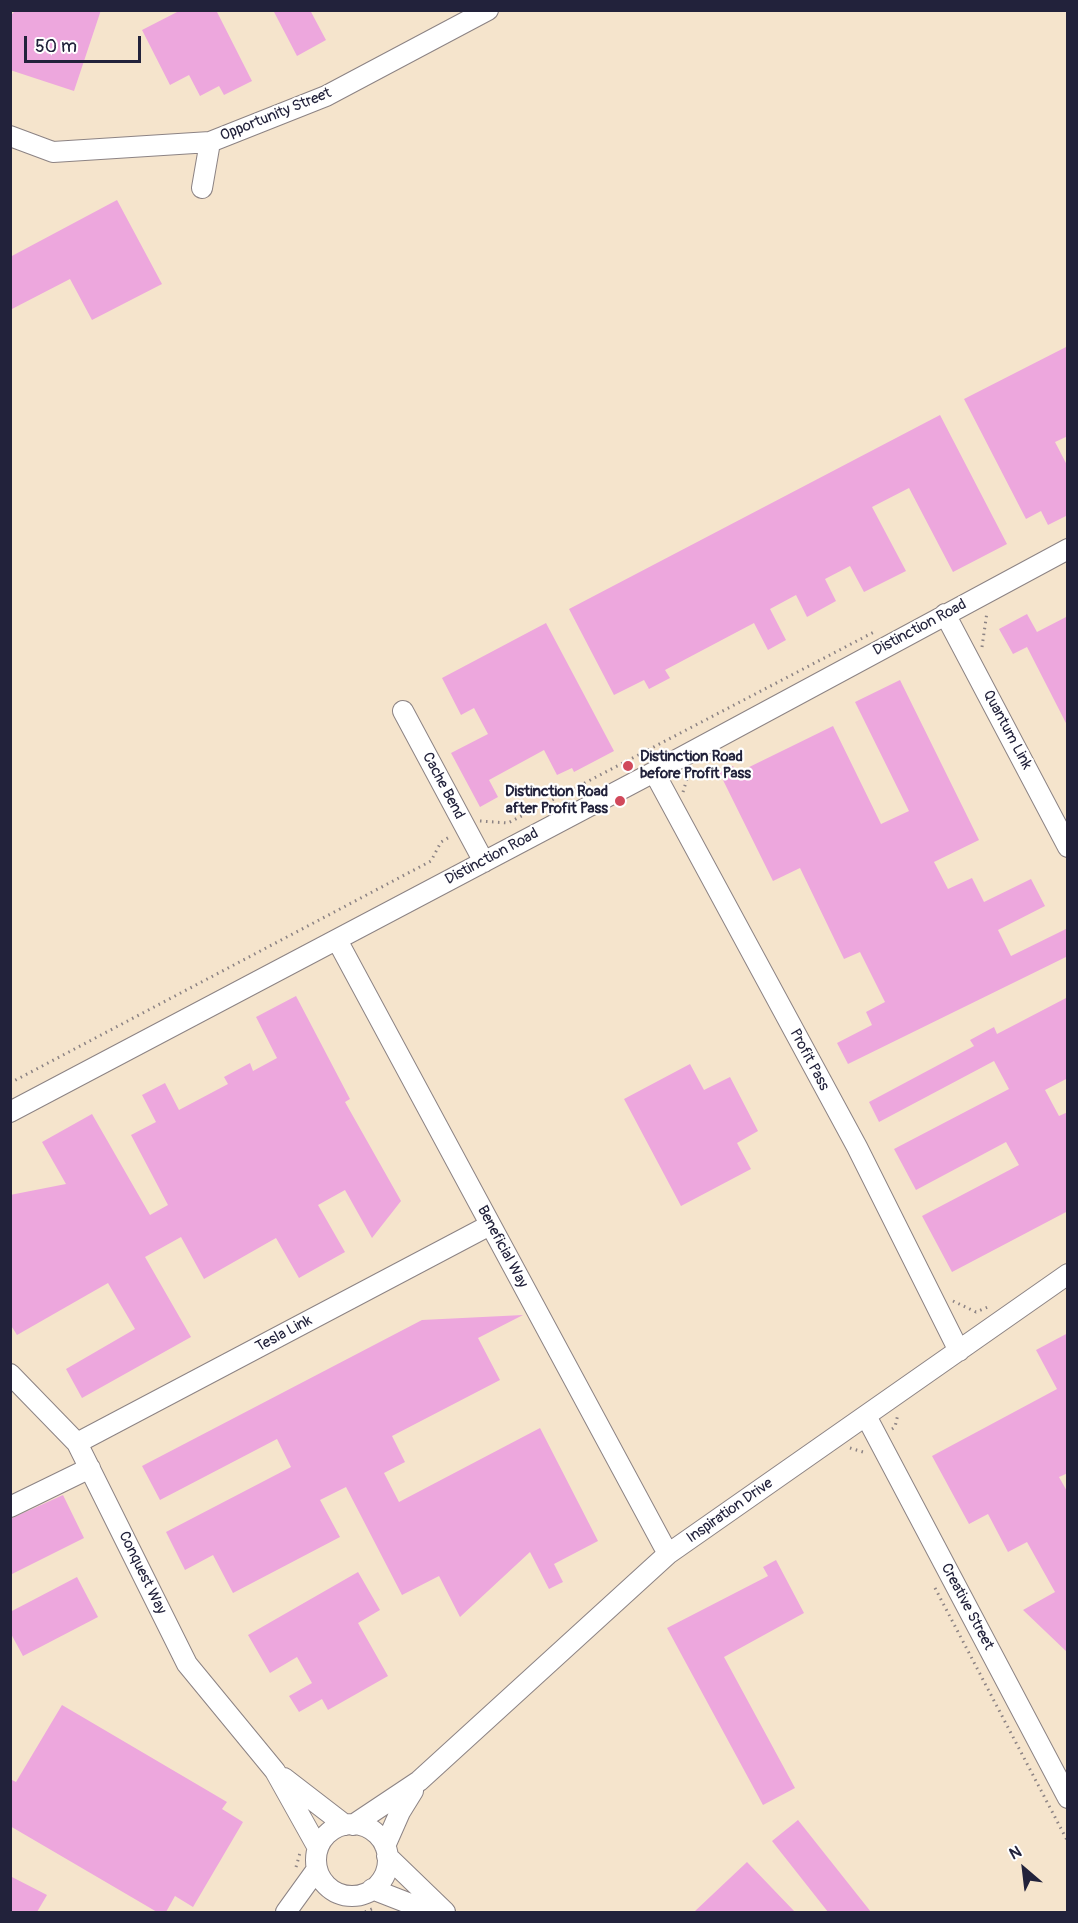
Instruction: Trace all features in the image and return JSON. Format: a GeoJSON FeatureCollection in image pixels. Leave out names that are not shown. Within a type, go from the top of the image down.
{"type":"FeatureCollection","features":[{"type":"Feature","properties":{"kind":"street","name":"Opportunity Street"},"geometry":{"type":"LineString","coordinates":[[10,136],[54,152],[210,142],[326,96],[464,16],[488,10]]}},
{"type":"Feature","properties":{"kind":"street"},"geometry":{"type":"LineString","coordinates":[[202,188],[210,142]]}},
{"type":"Feature","properties":{"kind":"street","name":"Distinction Road"},"geometry":{"type":"LineString","coordinates":[[10,1112],[654,772],[1068,549]]}},
{"type":"Feature","properties":{"kind":"street","name":"Quantum Link"},"geometry":{"type":"LineString","coordinates":[[945,614],[1068,848]]}},
{"type":"Feature","properties":{"kind":"street","name":"Cache Bend"},"geometry":{"type":"LineString","coordinates":[[403,711],[484,862]]}},
{"type":"Feature","properties":{"kind":"street","name":"Profit Pass"},"geometry":{"type":"LineString","coordinates":[[654,772],[857,1148],[959,1351]]}},
{"type":"Feature","properties":{"kind":"street","name":"Beneficial Way"},"geometry":{"type":"LineString","coordinates":[[337,940],[668,1554]]}},
{"type":"Feature","properties":{"kind":"street","name":"Tesla Link"},"geometry":{"type":"LineString","coordinates":[[77,1443],[490,1225]]}},
{"type":"Feature","properties":{"kind":"street","name":"Inspiration Drive"},"geometry":{"type":"LineString","coordinates":[[349,1825],[420,1781],[668,1554],[1068,1274]]}},
{"type":"Feature","properties":{"kind":"street","name":"Conquest Way"},"geometry":{"type":"LineString","coordinates":[[10,1374],[77,1443],[187,1664],[275,1771],[318,1848]]}},
{"type":"Feature","properties":{"kind":"street","name":"Creative Street"},"geometry":{"type":"LineString","coordinates":[[866,1416],[1068,1798]]}},
{"type":"Feature","properties":{"kind":"street"},"geometry":{"type":"LineString","coordinates":[[10,1507],[90,1468]]}},
{"type":"Feature","properties":{"kind":"street","name":"Conquest Way"},"geometry":{"type":"LineString","coordinates":[[275,1771],[349,1825]]}},
{"type":"Feature","properties":{"kind":"street","name":"Inspiration Drive"},"geometry":{"type":"LineString","coordinates":[[386,1851],[400,1812],[420,1781]]}},
{"type":"Feature","properties":{"kind":"street"},"geometry":{"type":"LineString","coordinates":[[286,1912],[317,1869],[318,1848],[329,1834],[349,1825],[372,1831],[386,1851],[445,1912]]}},
{"type":"Feature","properties":{"kind":"street"},"geometry":{"type":"LineString","coordinates":[[360,1903],[384,1875],[386,1851]]}},
{"type":"Feature","properties":{"kind":"street"},"geometry":{"type":"LineString","coordinates":[[317,1869],[327,1886],[360,1903],[393,1897],[431,1912]]}},
{"type":"Feature","properties":{"kind":"path"},"geometry":{"type":"LineString","coordinates":[[979,596],[987,610],[981,650]]}},
{"type":"Feature","properties":{"kind":"path"},"geometry":{"type":"LineString","coordinates":[[10,1083],[431,861],[441,842],[481,820],[508,823],[875,631]]}},
{"type":"Feature","properties":{"kind":"path"},"geometry":{"type":"LineString","coordinates":[[845,1448],[853,1448],[868,1457]]}},
{"type":"Feature","properties":{"kind":"path"},"geometry":{"type":"LineString","coordinates":[[932,1580],[952,1623],[1068,1842]]}},
{"type":"Feature","properties":{"kind":"path"},"geometry":{"type":"LineString","coordinates":[[360,1903],[372,1908],[386,1909],[393,1897]]}},
{"type":"Feature","properties":{"kind":"building"},"geometry":{"type":"Polygon","coordinates":[[[16,10],[101,10],[74,91],[10,70],[10,16],[16,10]]]}},
{"type":"Feature","properties":{"kind":"building"},"geometry":{"type":"Polygon","coordinates":[[[181,10],[216,10],[252,81],[224,95],[219,86],[200,96],[189,75],[170,85],[142,30],[181,10]]]}},
{"type":"Feature","properties":{"kind":"building"},"geometry":{"type":"Polygon","coordinates":[[[273,10],[310,10],[326,40],[297,56],[273,10]]]}},
{"type":"Feature","properties":{"kind":"building"},"geometry":{"type":"Polygon","coordinates":[[[117,200],[162,284],[92,320],[70,279],[10,310],[10,257],[117,200]]]}},
{"type":"Feature","properties":{"kind":"building"},"geometry":{"type":"Polygon","coordinates":[[[1068,346],[1068,436],[1055,442],[1068,467],[1068,515],[1048,525],[1041,511],[1026,519],[964,399],[1068,346]]]}},
{"type":"Feature","properties":{"kind":"building"},"geometry":{"type":"Polygon","coordinates":[[[940,415],[1007,544],[953,572],[909,488],[872,507],[906,571],[864,592],[850,566],[825,579],[836,601],[807,617],[796,595],[770,609],[786,640],[768,650],[754,623],[665,670],[670,678],[649,689],[644,680],[614,695],[569,609],[940,415]]]}},
{"type":"Feature","properties":{"kind":"building"},"geometry":{"type":"Polygon","coordinates":[[[1027,614],[1037,632],[1068,616],[1068,727],[1027,647],[1013,654],[999,629],[1027,614]]]}},
{"type":"Feature","properties":{"kind":"building"},"geometry":{"type":"Polygon","coordinates":[[[546,623],[614,751],[574,772],[572,768],[557,775],[544,750],[489,780],[498,797],[480,807],[451,753],[488,734],[474,708],[461,715],[442,678],[546,623]]]}},
{"type":"Feature","properties":{"kind":"building"},"geometry":{"type":"Polygon","coordinates":[[[900,680],[979,840],[934,862],[948,889],[972,878],[984,902],[1031,879],[1045,906],[998,930],[1011,956],[1068,928],[1068,956],[848,1064],[837,1043],[872,1025],[866,1012],[885,1002],[860,952],[844,959],[800,868],[773,881],[719,772],[733,766],[737,773],[833,726],[881,824],[909,811],[855,702],[900,680]]]}},
{"type":"Feature","properties":{"kind":"building"},"geometry":{"type":"Polygon","coordinates":[[[296,996],[350,1099],[345,1102],[401,1201],[372,1238],[345,1190],[318,1205],[345,1252],[299,1278],[276,1238],[204,1279],[181,1237],[145,1257],[191,1337],[82,1398],[66,1369],[135,1329],[108,1283],[17,1335],[10,1324],[10,1195],[66,1184],[42,1142],[92,1114],[150,1215],[168,1205],[131,1135],[156,1122],[142,1095],[165,1083],[179,1110],[228,1084],[224,1077],[250,1063],[253,1071],[277,1058],[256,1017],[296,996]]]}},
{"type":"Feature","properties":{"kind":"building"},"geometry":{"type":"Polygon","coordinates":[[[1068,997],[1068,1078],[1045,1090],[1059,1116],[1068,1112],[1068,1211],[952,1272],[922,1216],[1019,1165],[1006,1142],[916,1190],[894,1149],[1009,1089],[994,1061],[879,1122],[869,1102],[974,1046],[970,1040],[994,1027],[997,1034],[1068,997]]]}},
{"type":"Feature","properties":{"kind":"building"},"geometry":{"type":"Polygon","coordinates":[[[690,1064],[704,1090],[730,1077],[758,1131],[737,1143],[751,1169],[681,1206],[624,1099],[690,1064]]]}},
{"type":"Feature","properties":{"kind":"building"},"geometry":{"type":"Polygon","coordinates":[[[523,1315],[478,1338],[500,1380],[392,1436],[405,1462],[384,1473],[399,1502],[540,1428],[598,1541],[554,1564],[563,1582],[549,1589],[530,1552],[460,1617],[439,1576],[402,1595],[346,1487],[320,1500],[340,1537],[233,1593],[213,1555],[185,1570],[166,1532],[291,1467],[277,1439],[160,1500],[142,1466],[422,1320],[523,1315]]]}},
{"type":"Feature","properties":{"kind":"building"},"geometry":{"type":"Polygon","coordinates":[[[1068,1333],[1068,1473],[1059,1477],[1068,1493],[1068,1653],[1023,1610],[1055,1592],[1027,1542],[1008,1552],[988,1514],[969,1524],[932,1456],[1057,1389],[1036,1350],[1068,1333]]]}},
{"type":"Feature","properties":{"kind":"building"},"geometry":{"type":"Polygon","coordinates":[[[63,1495],[84,1538],[10,1575],[10,1519],[63,1495]]]}},
{"type":"Feature","properties":{"kind":"building"},"geometry":{"type":"Polygon","coordinates":[[[776,1560],[804,1613],[724,1657],[795,1788],[763,1805],[667,1628],[768,1576],[763,1567],[776,1560]]]}},
{"type":"Feature","properties":{"kind":"building"},"geometry":{"type":"Polygon","coordinates":[[[358,1572],[380,1610],[358,1623],[388,1676],[328,1710],[322,1699],[299,1712],[289,1696],[312,1683],[297,1657],[270,1673],[248,1635],[358,1572]]]}},
{"type":"Feature","properties":{"kind":"building"},"geometry":{"type":"Polygon","coordinates":[[[77,1577],[98,1617],[23,1656],[10,1632],[10,1612],[77,1577]]]}},
{"type":"Feature","properties":{"kind":"building"},"geometry":{"type":"Polygon","coordinates":[[[62,1705],[227,1802],[222,1809],[243,1822],[193,1907],[175,1896],[166,1912],[157,1912],[10,1826],[10,1779],[16,1782],[62,1705]]]}},
{"type":"Feature","properties":{"kind":"building"},"geometry":{"type":"Polygon","coordinates":[[[798,1820],[871,1912],[828,1912],[772,1841],[798,1820]]]}},
{"type":"Feature","properties":{"kind":"building"},"geometry":{"type":"Polygon","coordinates":[[[747,1862],[795,1912],[694,1912],[747,1862]]]}},
{"type":"Feature","properties":{"kind":"building"},"geometry":{"type":"Polygon","coordinates":[[[10,1876],[47,1895],[37,1912],[10,1912],[10,1876]]]}},
{"type":"Feature","properties":{"kind":"place","name":"Distinction Road before Profit Pass"},"geometry":{"type":"Point","coordinates":[628,766]}},
{"type":"Feature","properties":{"kind":"place","name":"Distinction Road after Profit Pass"},"geometry":{"type":"Point","coordinates":[620,801]}}]}
